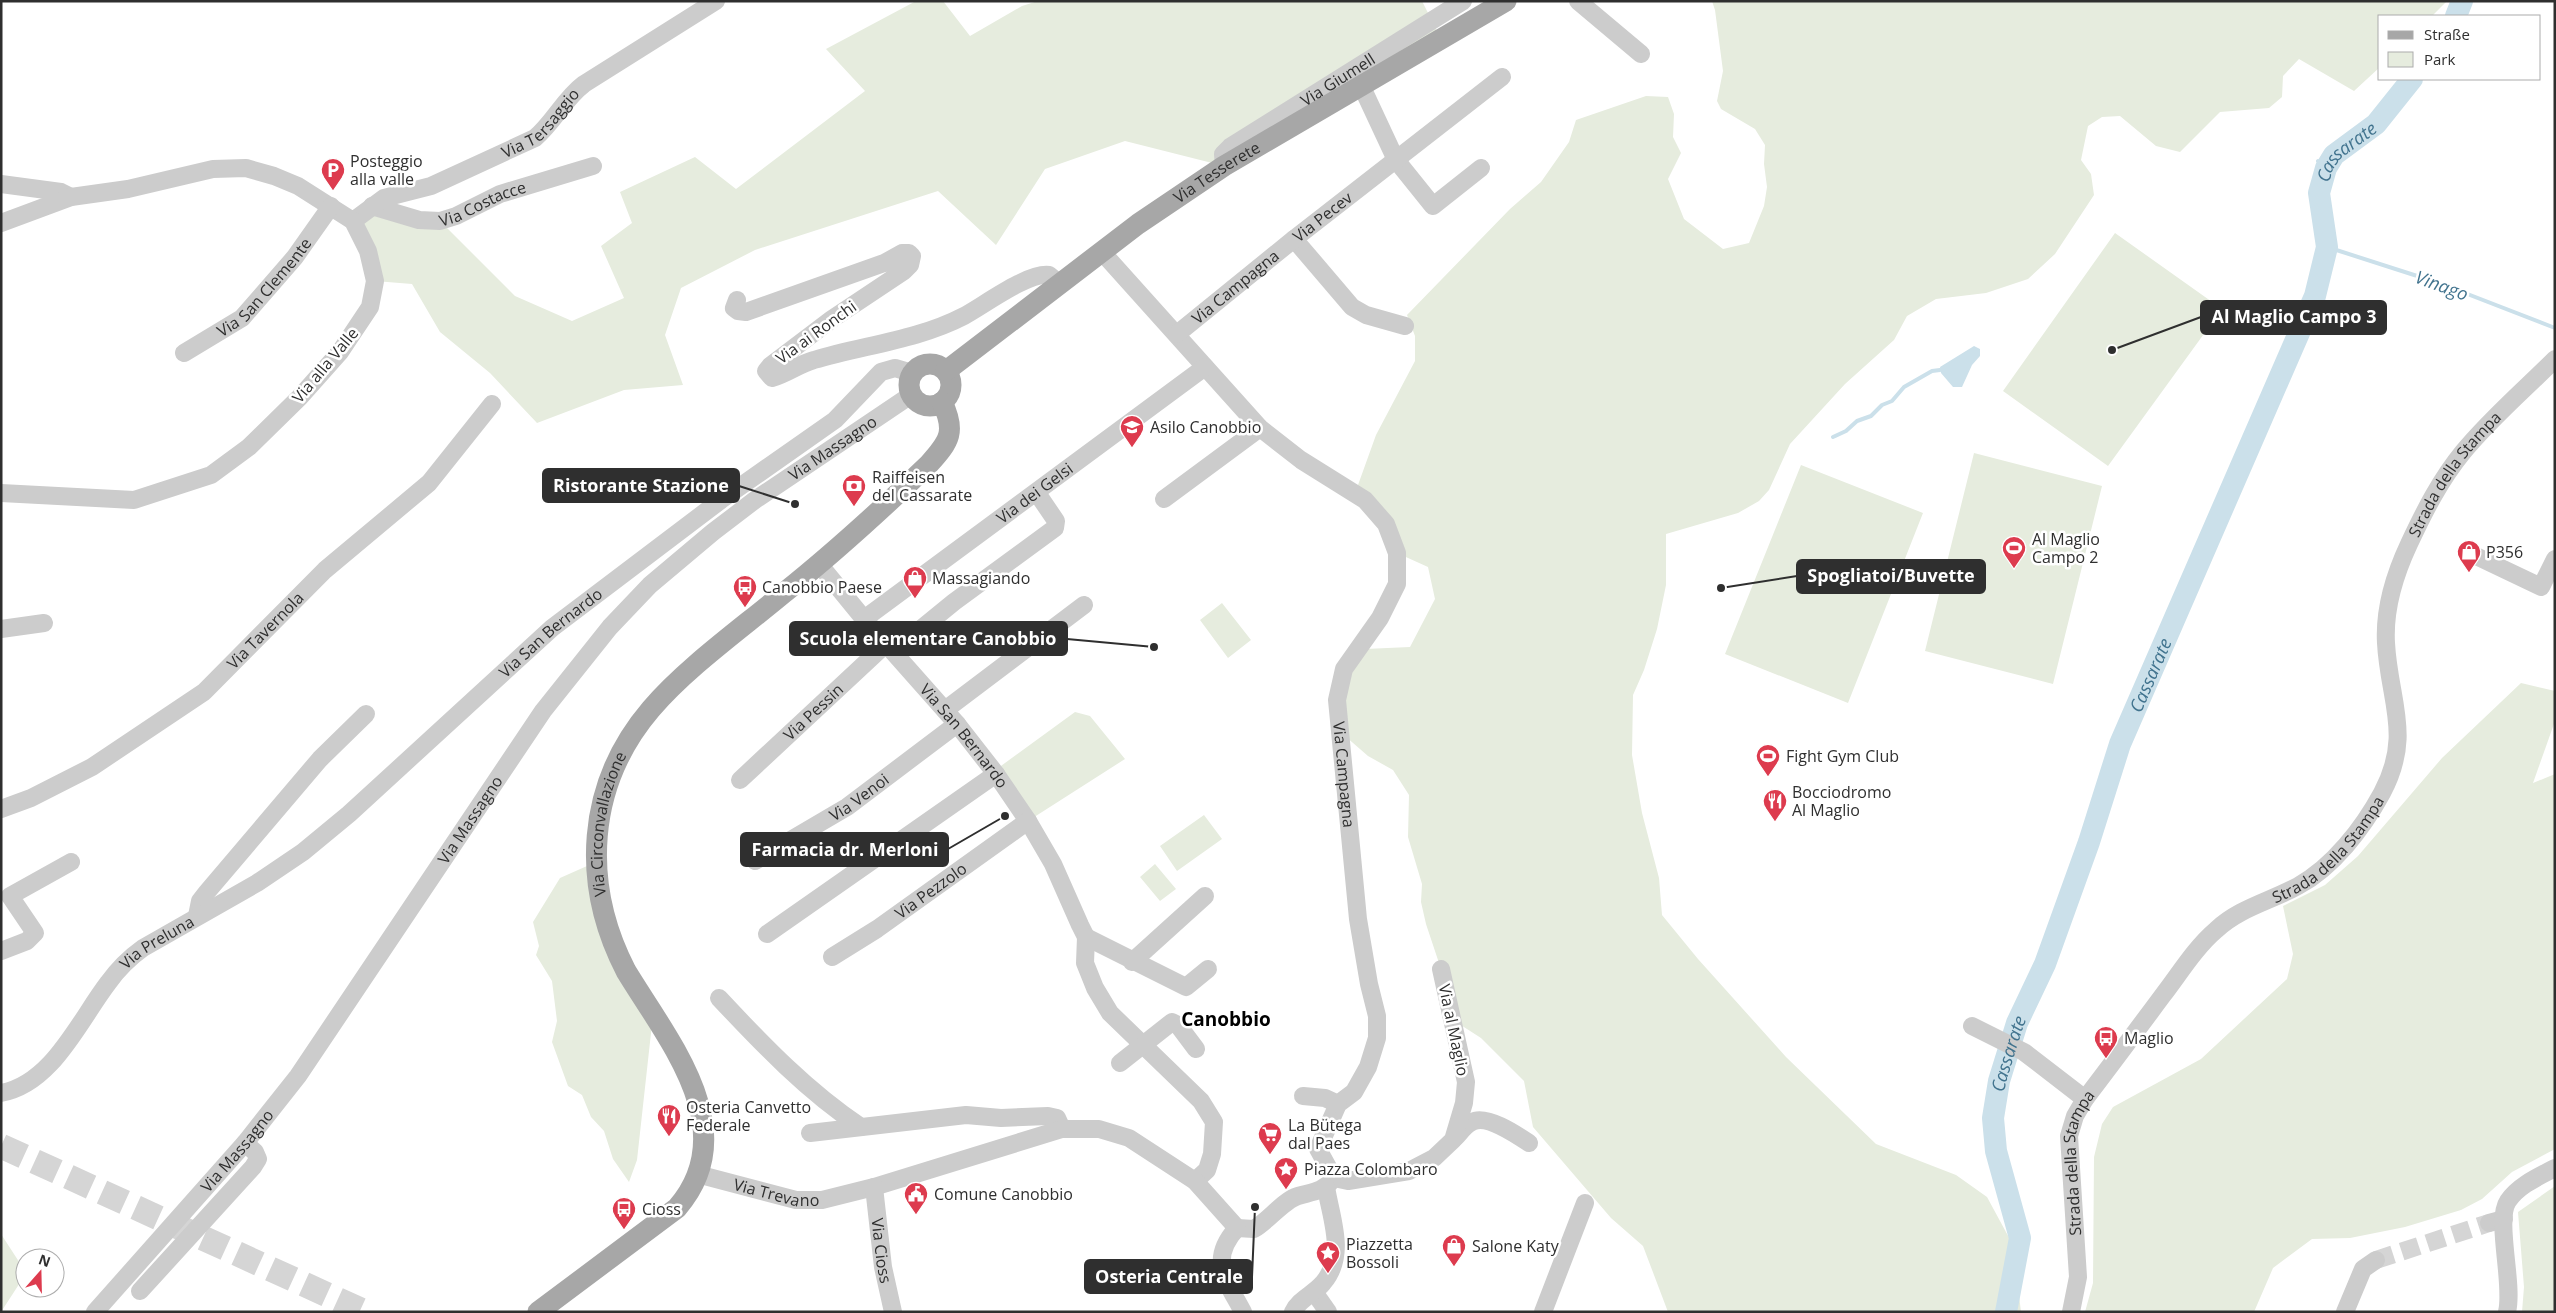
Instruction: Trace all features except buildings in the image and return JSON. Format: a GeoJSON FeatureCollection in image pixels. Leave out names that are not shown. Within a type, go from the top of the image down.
{"type":"FeatureCollection","features":[{"type":"Feature","properties":{"kind":"main road","name":"Via Tesserete"},"geometry":{"type":"LineString","coordinates":[[946,372],[1138,224],[1224,166],[1506,1]]}},
{"type":"Feature","properties":{"kind":"main road"},"geometry":{"type":"LineString","coordinates":[[928,364],[941,367],[946,372],[950,391],[942,402],[932,405],[923,404],[912,395],[908,384],[912,373],[922,365],[928,364]]}},
{"type":"Feature","properties":{"kind":"main road"},"geometry":{"type":"LineString","coordinates":[[819,564],[924,469],[945,447],[950,436],[950,426],[942,402]]}},
{"type":"Feature","properties":{"kind":"main road","name":"Via Circonvallazione"},"geometry":{"type":"LineString","coordinates":[[697,1174],[702,1148],[703,1128],[700,1104],[694,1084],[626,971],[602,911],[596,862],[600,813],[608,784],[620,754],[652,708],[690,672],[819,564]]}},
{"type":"Feature","properties":{"kind":"main road"},"geometry":{"type":"LineString","coordinates":[[538,1312],[664,1219],[682,1202],[697,1174]]}},
{"type":"Feature","properties":{"kind":"street","name":"Via Tersaggio"},"geometry":{"type":"LineString","coordinates":[[353,221],[372,206],[395,194],[431,186],[535,138],[547,126],[565,100],[584,84],[716,1]]}},
{"type":"Feature","properties":{"kind":"street","name":"Via Giumell"},"geometry":{"type":"LineString","coordinates":[[1224,166],[1223,154],[1236,143],[1462,1]]}},
{"type":"Feature","properties":{"kind":"street"},"geometry":{"type":"LineString","coordinates":[[1578,1],[1641,54]]}},
{"type":"Feature","properties":{"kind":"street","name":"Via Pecev"},"geometry":{"type":"LineString","coordinates":[[1405,326],[1366,315],[1352,307],[1294,239],[1502,77]]}},
{"type":"Feature","properties":{"kind":"street"},"geometry":{"type":"LineString","coordinates":[[1362,85],[1396,160],[1433,206],[1481,168]]}},
{"type":"Feature","properties":{"kind":"street","name":"Via Costacce"},"geometry":{"type":"LineString","coordinates":[[372,206],[419,220],[440,221],[456,216],[500,194],[593,166]]}},
{"type":"Feature","properties":{"kind":"street","name":"Via alla Valle"},"geometry":{"type":"LineString","coordinates":[[1,493],[126,500],[142,498],[197,481],[236,458],[300,397],[340,352],[370,307],[375,281],[368,250],[353,221],[286,180],[260,171],[236,167],[213,169],[128,189],[71,197]]}},
{"type":"Feature","properties":{"kind":"street"},"geometry":{"type":"LineString","coordinates":[[1,184],[61,192],[71,197]]}},
{"type":"Feature","properties":{"kind":"street"},"geometry":{"type":"LineString","coordinates":[[1,223],[71,197]]}},
{"type":"Feature","properties":{"kind":"street","name":"Via San Clemente"},"geometry":{"type":"LineString","coordinates":[[184,353],[242,318],[295,257],[331,206]]}},
{"type":"Feature","properties":{"kind":"street","name":"Via Campagna"},"geometry":{"type":"LineString","coordinates":[[1177,334],[1294,239]]}},
{"type":"Feature","properties":{"kind":"street","name":"Via Campagna"},"geometry":{"type":"LineString","coordinates":[[1102,252],[1260,428],[1301,460],[1364,500],[1386,524],[1397,554],[1397,584],[1380,618],[1344,669],[1338,688],[1339,728],[1358,919],[1378,1028],[1376,1047],[1368,1067],[1354,1092],[1338,1104],[1318,1149],[1330,1183]]}},
{"type":"Feature","properties":{"kind":"street","name":"Via ai Ronchi"},"geometry":{"type":"LineString","coordinates":[[737,300],[734,308],[738,311],[746,312],[884,263],[902,253],[908,253],[912,256],[910,265],[904,271],[832,319],[770,366],[766,371],[772,378],[815,360],[920,333],[945,324],[967,314],[995,296],[1040,276],[1049,275],[1060,284]]}},
{"type":"Feature","properties":{"kind":"street","name":"Strada della Stampa"},"geometry":{"type":"LineString","coordinates":[[2072,1312],[2078,1277],[2069,1136],[2075,1116],[2085,1099],[2193,955],[2216,930],[2237,915],[2300,885],[2315,874],[2338,854],[2371,812],[2388,779],[2396,752],[2398,718],[2387,659],[2386,628],[2390,594],[2399,565],[2423,513],[2450,469],[2478,435],[2555,360]]}},
{"type":"Feature","properties":{"kind":"street","name":"Via dei Gelsi"},"geometry":{"type":"LineString","coordinates":[[864,620],[1037,494],[1205,367]]}},
{"type":"Feature","properties":{"kind":"street","name":"Via San Bernardo"},"geometry":{"type":"LineString","coordinates":[[197,916],[284,866],[320,840],[552,628],[721,500],[835,420],[881,372],[895,368],[912,373]]}},
{"type":"Feature","properties":{"kind":"street","name":"Via Massagno"},"geometry":{"type":"LineString","coordinates":[[95,1312],[245,1143],[298,1076],[542,711],[610,627],[650,585],[713,532],[755,500],[912,395]]}},
{"type":"Feature","properties":{"kind":"street","name":"Via Tavernola"},"geometry":{"type":"LineString","coordinates":[[1,809],[31,798],[92,767],[204,692],[325,570],[429,483],[492,404]]}},
{"type":"Feature","properties":{"kind":"street"},"geometry":{"type":"LineString","coordinates":[[1164,499],[1260,428]]}},
{"type":"Feature","properties":{"kind":"street","name":"Via Pessin"},"geometry":{"type":"LineString","coordinates":[[740,780],[890,647],[1055,528],[1056,521],[1037,494]]}},
{"type":"Feature","properties":{"kind":"street"},"geometry":{"type":"LineString","coordinates":[[2476,556],[2541,587],[2555,559]]}},
{"type":"Feature","properties":{"kind":"street","name":"Via San Bernardo"},"geometry":{"type":"LineString","coordinates":[[819,564],[864,620],[957,724],[996,774],[1028,821],[1053,864],[1086,937],[1085,963],[1094,988],[1110,1013],[1201,1101],[1214,1122],[1210,1165],[1197,1183]]}},
{"type":"Feature","properties":{"kind":"street"},"geometry":{"type":"LineString","coordinates":[[945,710],[1084,606]]}},
{"type":"Feature","properties":{"kind":"street"},"geometry":{"type":"LineString","coordinates":[[1,629],[44,623]]}},
{"type":"Feature","properties":{"kind":"street","name":"Via Preluna"},"geometry":{"type":"LineString","coordinates":[[1,1093],[21,1087],[46,1069],[108,982],[129,958],[142,948],[197,916],[198,907],[207,892],[320,759],[366,714]]}},
{"type":"Feature","properties":{"kind":"street","name":"Via Venoi"},"geometry":{"type":"LineString","coordinates":[[756,861],[848,807],[957,724]]}},
{"type":"Feature","properties":{"kind":"street"},"geometry":{"type":"LineString","coordinates":[[767,934],[996,774]]}},
{"type":"Feature","properties":{"kind":"street","name":"Via Pezzolo"},"geometry":{"type":"LineString","coordinates":[[832,957],[877,929],[1028,821]]}},
{"type":"Feature","properties":{"kind":"street"},"geometry":{"type":"LineString","coordinates":[[1,951],[27,941],[35,933],[10,896],[71,862]]}},
{"type":"Feature","properties":{"kind":"street"},"geometry":{"type":"LineString","coordinates":[[1132,962],[1205,896]]}},
{"type":"Feature","properties":{"kind":"street"},"geometry":{"type":"LineString","coordinates":[[1086,937],[1132,962],[1186,987],[1208,969]]}},
{"type":"Feature","properties":{"kind":"street","name":"Via al Maglio"},"geometry":{"type":"LineString","coordinates":[[1330,1183],[1409,1170],[1434,1158],[1453,1140],[1464,1103],[1466,1082],[1441,969]]}},
{"type":"Feature","properties":{"kind":"street"},"geometry":{"type":"LineString","coordinates":[[719,998],[767,1048],[861,1127]]}},
{"type":"Feature","properties":{"kind":"street"},"geometry":{"type":"LineString","coordinates":[[1120,1063],[1169,1023],[1174,1022],[1196,1050]]}},
{"type":"Feature","properties":{"kind":"street"},"geometry":{"type":"LineString","coordinates":[[1972,1026],[2000,1042],[2024,1052],[2085,1099]]}},
{"type":"Feature","properties":{"kind":"street"},"geometry":{"type":"LineString","coordinates":[[1303,1096],[1325,1098],[1338,1104]]}},
{"type":"Feature","properties":{"kind":"street"},"geometry":{"type":"LineString","coordinates":[[810,1133],[966,1115],[1001,1118],[1048,1116],[1057,1118],[1062,1129]]}},
{"type":"Feature","properties":{"kind":"street"},"geometry":{"type":"LineString","coordinates":[[1453,1140],[1471,1122],[1482,1120],[1505,1128],[1529,1143]]}},
{"type":"Feature","properties":{"kind":"street","name":"Via Trevano"},"geometry":{"type":"LineString","coordinates":[[697,1174],[768,1194],[806,1201],[839,1198],[1062,1129],[1093,1128],[1115,1132],[1128,1138],[1197,1183],[1237,1228]]}},
{"type":"Feature","properties":{"kind":"street"},"geometry":{"type":"LineString","coordinates":[[140,1291],[253,1167],[258,1159],[257,1155],[245,1143]]}},
{"type":"Feature","properties":{"kind":"street"},"geometry":{"type":"LineString","coordinates":[[2506,1312],[2509,1286],[2496,1221],[2512,1196],[2525,1185],[2555,1168]]}},
{"type":"Feature","properties":{"kind":"street"},"geometry":{"type":"LineString","coordinates":[[1243,1312],[1222,1274],[1220,1264],[1225,1246],[1237,1228],[1254,1229],[1298,1196],[1330,1183],[1337,1246],[1334,1262],[1319,1287],[1298,1304],[1293,1312]]}},
{"type":"Feature","properties":{"kind":"street","name":"Via Cioss"},"geometry":{"type":"LineString","coordinates":[[874,1187],[883,1267],[893,1312]]}},
{"type":"Feature","properties":{"kind":"street"},"geometry":{"type":"LineString","coordinates":[[1543,1312],[1584,1203]]}},
{"type":"Feature","properties":{"kind":"street"},"geometry":{"type":"LineString","coordinates":[[2345,1312],[2363,1269],[2376,1260]]}},
{"type":"Feature","properties":{"kind":"street"},"geometry":{"type":"LineString","coordinates":[[1319,1287],[1328,1312]]}},
{"type":"Feature","properties":{"kind":"green space"},"geometry":{"type":"Polygon","coordinates":[[[916,1],[943,1],[970,36],[1022,6],[1038,1],[1422,1],[1441,39],[1224,166],[1125,141],[1045,169],[996,245],[938,191],[755,250],[681,288],[665,335],[683,385],[624,390],[537,423],[490,373],[440,332],[412,284],[375,281],[353,221],[372,206],[440,221],[515,296],[572,321],[624,298],[601,246],[632,223],[620,192],[695,157],[736,189],[865,91],[826,49],[916,1]]]}},
{"type":"Feature","properties":{"kind":"green space"},"geometry":{"type":"Polygon","coordinates":[[[1712,1],[2447,1],[2433,15],[2378,15],[2378,69],[2354,91],[2299,59],[2283,76],[2282,97],[2269,108],[2220,112],[2180,152],[2156,146],[2120,116],[2102,117],[2088,126],[2081,160],[2091,174],[2094,195],[2055,254],[2028,279],[1986,293],[1936,299],[1907,316],[1894,340],[1845,384],[1790,444],[1769,490],[1759,501],[1738,513],[1666,534],[1666,585],[1657,629],[1644,670],[1633,695],[1632,755],[1642,813],[1659,878],[1662,915],[1698,959],[1786,1057],[1876,1144],[1956,1175],[1987,1197],[2013,1245],[2021,1312],[1668,1312],[1643,1246],[1611,1218],[1533,1127],[1524,1081],[1481,1038],[1453,1020],[1441,969],[1426,924],[1421,902],[1422,884],[1408,837],[1409,795],[1393,770],[1368,756],[1345,736],[1346,681],[1365,649],[1410,647],[1435,599],[1428,567],[1397,553],[1358,485],[1376,435],[1415,361],[1415,336],[1407,315],[1510,209],[1541,182],[1569,142],[1576,120],[1646,96],[1668,97],[1674,114],[1673,137],[1681,153],[1668,179],[1684,219],[1723,249],[1749,243],[1764,206],[1767,187],[1764,164],[1765,145],[1755,129],[1721,109],[1717,101],[1723,71],[1715,10],[1712,1]]]}},
{"type":"Feature","properties":{"kind":"green space"},"geometry":{"type":"Polygon","coordinates":[[[2115,233],[2222,309],[2108,466],[2003,391],[2115,233]]]}},
{"type":"Feature","properties":{"kind":"green space","name":"Al Maglio Campo 2"},"geometry":{"type":"Polygon","coordinates":[[[1974,453],[2102,486],[2053,684],[1925,651],[1974,453]]]}},
{"type":"Feature","properties":{"kind":"green space"},"geometry":{"type":"Polygon","coordinates":[[[1801,465],[1923,513],[1848,703],[1725,654],[1801,465]]]}},
{"type":"Feature","properties":{"kind":"green space"},"geometry":{"type":"Polygon","coordinates":[[[1222,603],[1251,640],[1228,658],[1200,620],[1222,603]]]}},
{"type":"Feature","properties":{"kind":"green space"},"geometry":{"type":"Polygon","coordinates":[[[2521,683],[2555,691],[2555,721],[2533,783],[2555,774],[2555,1149],[2512,1172],[2482,1199],[2461,1210],[2405,1227],[2350,1238],[2312,1239],[2273,1268],[2254,1312],[2085,1312],[2093,1283],[2094,1157],[2102,1124],[2113,1107],[2201,1059],[2287,979],[2293,954],[2283,906],[2325,885],[2358,856],[2442,758],[2521,683]]]}},
{"type":"Feature","properties":{"kind":"green space"},"geometry":{"type":"Polygon","coordinates":[[[1075,712],[1090,716],[1125,759],[1028,821],[994,771],[1075,712]]]}},
{"type":"Feature","properties":{"kind":"green space"},"geometry":{"type":"Polygon","coordinates":[[[1204,815],[1222,839],[1177,871],[1160,846],[1204,815]]]}},
{"type":"Feature","properties":{"kind":"green space"},"geometry":{"type":"Polygon","coordinates":[[[596,862],[598,891],[653,1015],[637,1160],[629,1182],[613,1159],[604,1131],[591,1117],[582,1095],[568,1086],[552,1042],[557,1021],[552,981],[536,955],[539,946],[533,922],[560,878],[596,862]]]}},
{"type":"Feature","properties":{"kind":"green space"},"geometry":{"type":"Polygon","coordinates":[[[1155,864],[1176,889],[1160,901],[1140,877],[1155,864]]]}},
{"type":"Feature","properties":{"kind":"green space"},"geometry":{"type":"Polygon","coordinates":[[[2555,1186],[2555,1312],[2522,1312],[2524,1287],[2518,1212],[2555,1186]]]}},
{"type":"Feature","properties":{"kind":"green space"},"geometry":{"type":"Polygon","coordinates":[[[1,1234],[15,1256],[15,1290],[1,1312],[1,1234]]]}},
{"type":"Feature","properties":{"kind":"water"},"geometry":{"type":"Polygon","coordinates":[[[1974,346],[1980,349],[1980,356],[1972,365],[1962,387],[1953,387],[1941,373],[1940,367],[1974,346]]]}},
{"type":"Feature","properties":{"kind":"waterway","name":"Cassarate"},"geometry":{"type":"LineString","coordinates":[[2456,15],[2462,1]]}},
{"type":"Feature","properties":{"kind":"waterway","name":"Cassarate"},"geometry":{"type":"LineString","coordinates":[[2006,1312],[2020,1238],[1996,1151],[1993,1118],[1999,1081],[2017,1023],[2045,964],[2089,842],[2120,744],[2315,296],[2327,247],[2319,193],[2326,168],[2334,155],[2376,124],[2411,80]]}},
{"type":"Feature","properties":{"kind":"waterway"},"geometry":{"type":"LineString","coordinates":[[2318,161],[2326,168]]}},
{"type":"Feature","properties":{"kind":"waterway","name":"Vinago"},"geometry":{"type":"LineString","coordinates":[[2327,247],[2439,283],[2555,328]]}},
{"type":"Feature","properties":{"kind":"waterway"},"geometry":{"type":"LineString","coordinates":[[1833,437],[1846,431],[1857,421],[1871,416],[1882,405],[1892,401],[1904,387],[1932,371],[1940,370]]}},
{"type":"Feature","properties":{"kind":"tunnel"},"geometry":{"type":"LineString","coordinates":[[1,1146],[365,1312]]}},
{"type":"Feature","properties":{"kind":"tunnel"},"geometry":{"type":"LineString","coordinates":[[2376,1260],[2489,1223]]}},
{"type":"Feature","properties":{"kind":"place","name":"Posteggio alla valle"},"geometry":{"type":"Point","coordinates":[333,191]}},
{"type":"Feature","properties":{"kind":"place","name":"Al Maglio Campo 3"},"geometry":{"type":"Point","coordinates":[2112,350]}},
{"type":"Feature","properties":{"kind":"place","name":"Asilo Canobbio"},"geometry":{"type":"Point","coordinates":[1132,448]}},
{"type":"Feature","properties":{"kind":"place","name":"Ristorante Stazione"},"geometry":{"type":"Point","coordinates":[795,504]}},
{"type":"Feature","properties":{"kind":"place","name":"Raiffeisen del Cassarate"},"geometry":{"type":"Point","coordinates":[854,507]}},
{"type":"Feature","properties":{"kind":"place","name":"Al Maglio Campo 2"},"geometry":{"type":"Point","coordinates":[2014,569]}},
{"type":"Feature","properties":{"kind":"place","name":"P356"},"geometry":{"type":"Point","coordinates":[2469,573]}},
{"type":"Feature","properties":{"kind":"place","name":"Spogliatoi/Buvette"},"geometry":{"type":"Point","coordinates":[1721,588]}},
{"type":"Feature","properties":{"kind":"place","name":"Massagiando"},"geometry":{"type":"Point","coordinates":[915,599]}},
{"type":"Feature","properties":{"kind":"place","name":"Canobbio Paese"},"geometry":{"type":"Point","coordinates":[745,608]}},
{"type":"Feature","properties":{"kind":"place","name":"Scuola elementare Canobbio"},"geometry":{"type":"Point","coordinates":[1154,647]}},
{"type":"Feature","properties":{"kind":"place","name":"Fight Gym Club"},"geometry":{"type":"Point","coordinates":[1768,777]}},
{"type":"Feature","properties":{"kind":"place","name":"Farmacia dr. Merloni"},"geometry":{"type":"Point","coordinates":[1005,816]}},
{"type":"Feature","properties":{"kind":"place","name":"Bocciodromo Al Maglio"},"geometry":{"type":"Point","coordinates":[1775,822]}},
{"type":"Feature","properties":{"kind":"place","name":"Maglio"},"geometry":{"type":"Point","coordinates":[2106,1059]}},
{"type":"Feature","properties":{"kind":"place","name":"Osteria Canvetto Federale"},"geometry":{"type":"Point","coordinates":[669,1137]}},
{"type":"Feature","properties":{"kind":"place","name":"La Bütega dal Paes"},"geometry":{"type":"Point","coordinates":[1270,1155]}},
{"type":"Feature","properties":{"kind":"place","name":"Piazza Colombaro"},"geometry":{"type":"Point","coordinates":[1286,1190]}},
{"type":"Feature","properties":{"kind":"place","name":"Osteria Centrale"},"geometry":{"type":"Point","coordinates":[1255,1207]}},
{"type":"Feature","properties":{"kind":"place","name":"Comune Canobbio"},"geometry":{"type":"Point","coordinates":[916,1215]}},
{"type":"Feature","properties":{"kind":"place","name":"Cioss"},"geometry":{"type":"Point","coordinates":[624,1230]}},
{"type":"Feature","properties":{"kind":"place","name":"Salone Katy"},"geometry":{"type":"Point","coordinates":[1454,1267]}},
{"type":"Feature","properties":{"kind":"place","name":"Piazzetta Bossoli"},"geometry":{"type":"Point","coordinates":[1328,1274]}},
{"type":"Feature","properties":{"kind":"district","name":"Canobbio"},"geometry":{"type":"Point","coordinates":[1226,1019]}}]}
